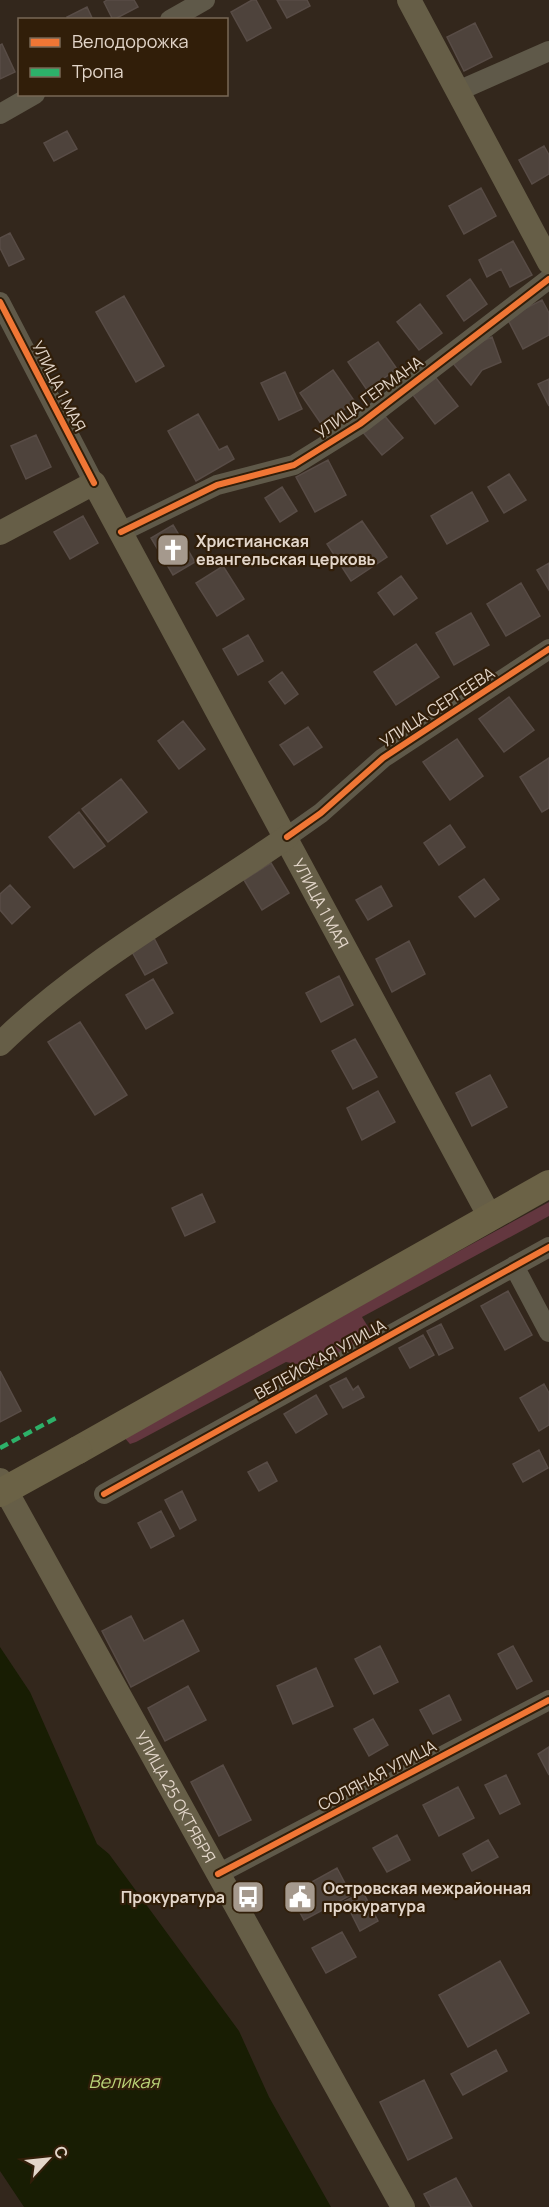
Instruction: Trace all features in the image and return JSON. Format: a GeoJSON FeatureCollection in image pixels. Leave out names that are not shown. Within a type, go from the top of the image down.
{"type":"FeatureCollection","features":[{"type":"Feature","properties":{"kind":"highway"},"geometry":{"type":"LineString","coordinates":[[0,1493],[549,1184]]}},
{"type":"Feature","properties":{"kind":"main road"},"geometry":{"type":"LineString","coordinates":[[409,0],[549,262]]}},
{"type":"Feature","properties":{"kind":"main road"},"geometry":{"type":"LineString","coordinates":[[0,533],[94,483]]}},
{"type":"Feature","properties":{"kind":"main road","name":"УЛИЦА 1 МАЯ"},"geometry":{"type":"LineString","coordinates":[[94,483],[490,1217]]}},
{"type":"Feature","properties":{"kind":"main road","name":"УЛИЦА СЕРГЕЕВА"},"geometry":{"type":"LineString","coordinates":[[0,1044],[34,1010],[88,968],[287,837]]}},
{"type":"Feature","properties":{"kind":"main road","name":"УЛИЦА 25 ОКТЯБРЯ"},"geometry":{"type":"LineString","coordinates":[[0,1480],[403,2207]]}},
{"type":"Feature","properties":{"kind":"street"},"geometry":{"type":"LineString","coordinates":[[174,18],[205,0]]}},
{"type":"Feature","properties":{"kind":"street"},"geometry":{"type":"LineString","coordinates":[[458,91],[549,51]]}},
{"type":"Feature","properties":{"kind":"street"},"geometry":{"type":"LineString","coordinates":[[0,114],[31,96]]}},
{"type":"Feature","properties":{"kind":"street","name":"УЛИЦА ГЕРМАНА"},"geometry":{"type":"LineString","coordinates":[[121,532],[217,485],[294,465],[360,424],[549,279]]}},
{"type":"Feature","properties":{"kind":"street","name":"УЛИЦА 1 МАЯ"},"geometry":{"type":"LineString","coordinates":[[0,302],[94,483]]}},
{"type":"Feature","properties":{"kind":"street","name":"УЛИЦА СЕРГЕЕВА"},"geometry":{"type":"LineString","coordinates":[[287,837],[321,813],[383,758],[549,650]]}},
{"type":"Feature","properties":{"kind":"street","name":"ВЕЛЕЙСКАЯ УЛИЦА"},"geometry":{"type":"LineString","coordinates":[[104,1494],[549,1247]]}},
{"type":"Feature","properties":{"kind":"street"},"geometry":{"type":"LineString","coordinates":[[514,1266],[549,1332]]}},
{"type":"Feature","properties":{"kind":"street","name":"СОЛЯНАЯ УЛИЦА"},"geometry":{"type":"LineString","coordinates":[[218,1874],[549,1700]]}},
{"type":"Feature","properties":{"kind":"shaded area"},"geometry":{"type":"Polygon","coordinates":[[[549,1202],[549,1216],[362,1317],[370,1330],[370,1339],[317,1368],[286,1362],[136,1442],[130,1444],[122,1435],[549,1202]]]}},
{"type":"Feature","properties":{"kind":"water","name":"Великая"},"geometry":{"type":"Polygon","coordinates":[[[0,1647],[30,1692],[97,1844],[109,1854],[239,2031],[269,2097],[331,2207],[24,2207],[0,2171],[0,1647]]]}},
{"type":"Feature","properties":{"kind":"building"},"geometry":{"type":"Polygon","coordinates":[[[134,0],[138,7],[117,18],[112,18],[104,2],[134,0]]]}},
{"type":"Feature","properties":{"kind":"building"},"geometry":{"type":"Polygon","coordinates":[[[256,0],[271,28],[247,41],[231,12],[256,0]]]}},
{"type":"Feature","properties":{"kind":"building"},"geometry":{"type":"Polygon","coordinates":[[[277,0],[307,0],[310,6],[287,18],[277,0]]]}},
{"type":"Feature","properties":{"kind":"building"},"geometry":{"type":"Polygon","coordinates":[[[87,7],[92,18],[68,18],[87,7]]]}},
{"type":"Feature","properties":{"kind":"building"},"geometry":{"type":"Polygon","coordinates":[[[475,23],[492,57],[464,71],[447,37],[475,23]]]}},
{"type":"Feature","properties":{"kind":"building"},"geometry":{"type":"Polygon","coordinates":[[[2,44],[15,72],[0,79],[0,45],[2,44]]]}},
{"type":"Feature","properties":{"kind":"building"},"geometry":{"type":"Polygon","coordinates":[[[67,131],[77,149],[54,161],[44,143],[67,131]]]}},
{"type":"Feature","properties":{"kind":"building"},"geometry":{"type":"Polygon","coordinates":[[[544,146],[549,155],[549,174],[532,184],[519,160],[544,146]]]}},
{"type":"Feature","properties":{"kind":"building"},"geometry":{"type":"Polygon","coordinates":[[[481,188],[496,216],[464,234],[449,206],[481,188]]]}},
{"type":"Feature","properties":{"kind":"building"},"geometry":{"type":"Polygon","coordinates":[[[10,233],[24,259],[9,266],[0,248],[0,238],[10,233]]]}},
{"type":"Feature","properties":{"kind":"building"},"geometry":{"type":"Polygon","coordinates":[[[513,241],[532,275],[510,287],[501,269],[487,277],[479,260],[513,241]]]}},
{"type":"Feature","properties":{"kind":"building"},"geometry":{"type":"Polygon","coordinates":[[[470,279],[487,304],[464,321],[447,296],[470,279]]]}},
{"type":"Feature","properties":{"kind":"building"},"geometry":{"type":"Polygon","coordinates":[[[124,296],[164,366],[136,382],[96,312],[124,296]]]}},
{"type":"Feature","properties":{"kind":"building"},"geometry":{"type":"Polygon","coordinates":[[[542,300],[549,313],[549,335],[523,349],[507,318],[542,300]]]}},
{"type":"Feature","properties":{"kind":"building"},"geometry":{"type":"Polygon","coordinates":[[[420,304],[442,333],[419,350],[397,322],[420,304]]]}},
{"type":"Feature","properties":{"kind":"building"},"geometry":{"type":"Polygon","coordinates":[[[492,337],[501,362],[482,370],[471,385],[452,362],[473,345],[492,337]]]}},
{"type":"Feature","properties":{"kind":"building"},"geometry":{"type":"Polygon","coordinates":[[[378,342],[397,369],[367,390],[348,362],[378,342]]]}},
{"type":"Feature","properties":{"kind":"building"},"geometry":{"type":"Polygon","coordinates":[[[333,370],[355,402],[322,425],[300,393],[333,370]]]}},
{"type":"Feature","properties":{"kind":"building"},"geometry":{"type":"Polygon","coordinates":[[[285,372],[302,409],[279,420],[261,383],[285,372]]]}},
{"type":"Feature","properties":{"kind":"building"},"geometry":{"type":"Polygon","coordinates":[[[436,378],[458,406],[435,424],[413,395],[436,378]]]}},
{"type":"Feature","properties":{"kind":"building"},"geometry":{"type":"Polygon","coordinates":[[[549,379],[549,406],[538,384],[549,379]]]}},
{"type":"Feature","properties":{"kind":"building"},"geometry":{"type":"Polygon","coordinates":[[[198,414],[219,450],[227,446],[234,459],[196,481],[168,431],[198,414]]]}},
{"type":"Feature","properties":{"kind":"building"},"geometry":{"type":"Polygon","coordinates":[[[383,414],[403,438],[382,455],[362,431],[383,414]]]}},
{"type":"Feature","properties":{"kind":"building"},"geometry":{"type":"Polygon","coordinates":[[[36,435],[51,467],[26,479],[11,446],[36,435]]]}},
{"type":"Feature","properties":{"kind":"building"},"geometry":{"type":"Polygon","coordinates":[[[328,460],[346,495],[315,512],[296,477],[328,460]]]}},
{"type":"Feature","properties":{"kind":"building"},"geometry":{"type":"Polygon","coordinates":[[[509,474],[526,500],[504,513],[488,487],[509,474]]]}},
{"type":"Feature","properties":{"kind":"building"},"geometry":{"type":"Polygon","coordinates":[[[282,487],[297,511],[280,522],[265,498],[282,487]]]}},
{"type":"Feature","properties":{"kind":"building"},"geometry":{"type":"Polygon","coordinates":[[[472,492],[488,521],[447,544],[431,516],[472,492]]]}},
{"type":"Feature","properties":{"kind":"building"},"geometry":{"type":"Polygon","coordinates":[[[83,516],[98,543],[70,559],[54,532],[83,516]]]}},
{"type":"Feature","properties":{"kind":"building"},"geometry":{"type":"Polygon","coordinates":[[[362,521],[387,557],[351,581],[327,544],[362,521]]]}},
{"type":"Feature","properties":{"kind":"building","name":"Христианская евангельская церковь"},"geometry":{"type":"Polygon","coordinates":[[[173,525],[195,562],[173,575],[151,538],[173,525]]]}},
{"type":"Feature","properties":{"kind":"building"},"geometry":{"type":"Polygon","coordinates":[[[549,563],[549,590],[537,570],[549,563]]]}},
{"type":"Feature","properties":{"kind":"building"},"geometry":{"type":"Polygon","coordinates":[[[223,566],[244,599],[217,616],[196,583],[223,566]]]}},
{"type":"Feature","properties":{"kind":"building"},"geometry":{"type":"Polygon","coordinates":[[[401,576],[417,598],[394,615],[378,593],[401,576]]]}},
{"type":"Feature","properties":{"kind":"building"},"geometry":{"type":"Polygon","coordinates":[[[521,583],[540,616],[506,636],[487,604],[521,583]]]}},
{"type":"Feature","properties":{"kind":"building"},"geometry":{"type":"Polygon","coordinates":[[[471,613],[489,645],[454,665],[436,633],[471,613]]]}},
{"type":"Feature","properties":{"kind":"building"},"geometry":{"type":"Polygon","coordinates":[[[248,635],[263,661],[238,675],[223,649],[248,635]]]}},
{"type":"Feature","properties":{"kind":"building"},"geometry":{"type":"Polygon","coordinates":[[[416,644],[439,677],[396,705],[374,672],[416,644]]]}},
{"type":"Feature","properties":{"kind":"building"},"geometry":{"type":"Polygon","coordinates":[[[282,672],[298,694],[285,704],[269,682],[282,672]]]}},
{"type":"Feature","properties":{"kind":"building"},"geometry":{"type":"Polygon","coordinates":[[[509,697],[534,730],[504,752],[479,719],[509,697]]]}},
{"type":"Feature","properties":{"kind":"building"},"geometry":{"type":"Polygon","coordinates":[[[183,721],[205,749],[179,769],[158,741],[183,721]]]}},
{"type":"Feature","properties":{"kind":"building"},"geometry":{"type":"Polygon","coordinates":[[[308,727],[322,747],[294,765],[280,745],[308,727]]]}},
{"type":"Feature","properties":{"kind":"building"},"geometry":{"type":"Polygon","coordinates":[[[457,739],[483,776],[450,800],[423,762],[457,739]]]}},
{"type":"Feature","properties":{"kind":"building"},"geometry":{"type":"Polygon","coordinates":[[[549,758],[549,808],[542,812],[520,777],[549,758]]]}},
{"type":"Feature","properties":{"kind":"building"},"geometry":{"type":"Polygon","coordinates":[[[121,779],[147,812],[108,842],[82,809],[121,779]]]}},
{"type":"Feature","properties":{"kind":"building"},"geometry":{"type":"Polygon","coordinates":[[[79,812],[105,846],[74,868],[49,837],[79,812]]]}},
{"type":"Feature","properties":{"kind":"building"},"geometry":{"type":"Polygon","coordinates":[[[450,825],[465,847],[439,865],[424,843],[450,825]]]}},
{"type":"Feature","properties":{"kind":"building"},"geometry":{"type":"Polygon","coordinates":[[[271,863],[289,893],[262,910],[244,880],[271,863]]]}},
{"type":"Feature","properties":{"kind":"building"},"geometry":{"type":"Polygon","coordinates":[[[484,879],[499,899],[475,917],[459,897],[484,879]]]}},
{"type":"Feature","properties":{"kind":"building"},"geometry":{"type":"Polygon","coordinates":[[[10,885],[30,907],[12,924],[0,910],[0,894],[10,885]]]}},
{"type":"Feature","properties":{"kind":"building"},"geometry":{"type":"Polygon","coordinates":[[[381,886],[392,906],[368,920],[356,900],[381,886]]]}},
{"type":"Feature","properties":{"kind":"building"},"geometry":{"type":"Polygon","coordinates":[[[154,938],[167,963],[145,975],[131,950],[154,938]]]}},
{"type":"Feature","properties":{"kind":"building"},"geometry":{"type":"Polygon","coordinates":[[[409,941],[425,974],[392,992],[376,959],[409,941]]]}},
{"type":"Feature","properties":{"kind":"building"},"geometry":{"type":"Polygon","coordinates":[[[339,976],[353,1005],[321,1022],[306,993],[339,976]]]}},
{"type":"Feature","properties":{"kind":"building"},"geometry":{"type":"Polygon","coordinates":[[[153,979],[173,1013],[146,1029],[126,995],[153,979]]]}},
{"type":"Feature","properties":{"kind":"building"},"geometry":{"type":"Polygon","coordinates":[[[80,1022],[127,1095],[95,1115],[48,1042],[80,1022]]]}},
{"type":"Feature","properties":{"kind":"building"},"geometry":{"type":"Polygon","coordinates":[[[355,1039],[377,1077],[353,1089],[332,1051],[355,1039]]]}},
{"type":"Feature","properties":{"kind":"building"},"geometry":{"type":"Polygon","coordinates":[[[490,1075],[507,1107],[472,1126],[456,1093],[490,1075]]]}},
{"type":"Feature","properties":{"kind":"building"},"geometry":{"type":"Polygon","coordinates":[[[378,1091],[395,1122],[362,1140],[347,1108],[378,1091]]]}},
{"type":"Feature","properties":{"kind":"building"},"geometry":{"type":"Polygon","coordinates":[[[202,1194],[215,1222],[185,1236],[172,1208],[202,1194]]]}},
{"type":"Feature","properties":{"kind":"building"},"geometry":{"type":"Polygon","coordinates":[[[508,1291],[532,1335],[505,1350],[481,1306],[508,1291]]]}},
{"type":"Feature","properties":{"kind":"building"},"geometry":{"type":"Polygon","coordinates":[[[441,1324],[453,1348],[439,1355],[427,1331],[441,1324]]]}},
{"type":"Feature","properties":{"kind":"building"},"geometry":{"type":"Polygon","coordinates":[[[423,1335],[434,1355],[410,1368],[399,1348],[423,1335]]]}},
{"type":"Feature","properties":{"kind":"building"},"geometry":{"type":"Polygon","coordinates":[[[0,1371],[21,1411],[0,1422],[0,1371]]]}},
{"type":"Feature","properties":{"kind":"building"},"geometry":{"type":"Polygon","coordinates":[[[346,1378],[353,1390],[358,1386],[364,1397],[343,1408],[330,1386],[346,1378]]]}},
{"type":"Feature","properties":{"kind":"building"},"geometry":{"type":"Polygon","coordinates":[[[544,1384],[549,1393],[549,1425],[539,1431],[520,1398],[544,1384]]]}},
{"type":"Feature","properties":{"kind":"building"},"geometry":{"type":"Polygon","coordinates":[[[316,1395],[327,1414],[296,1433],[284,1414],[316,1395]]]}},
{"type":"Feature","properties":{"kind":"building"},"geometry":{"type":"Polygon","coordinates":[[[539,1450],[548,1468],[523,1482],[513,1464],[539,1450]]]}},
{"type":"Feature","properties":{"kind":"building"},"geometry":{"type":"Polygon","coordinates":[[[267,1462],[277,1481],[259,1491],[248,1472],[267,1462]]]}},
{"type":"Feature","properties":{"kind":"building"},"geometry":{"type":"Polygon","coordinates":[[[182,1491],[196,1520],[180,1529],[165,1500],[182,1491]]]}},
{"type":"Feature","properties":{"kind":"building"},"geometry":{"type":"Polygon","coordinates":[[[161,1511],[174,1536],[151,1548],[138,1523],[161,1511]]]}},
{"type":"Feature","properties":{"kind":"building"},"geometry":{"type":"Polygon","coordinates":[[[131,1616],[144,1641],[183,1620],[199,1651],[131,1687],[102,1631],[131,1616]]]}},
{"type":"Feature","properties":{"kind":"building"},"geometry":{"type":"Polygon","coordinates":[[[380,1646],[398,1682],[374,1694],[355,1659],[380,1646]]]}},
{"type":"Feature","properties":{"kind":"building"},"geometry":{"type":"Polygon","coordinates":[[[513,1646],[532,1681],[517,1689],[498,1654],[513,1646]]]}},
{"type":"Feature","properties":{"kind":"building"},"geometry":{"type":"Polygon","coordinates":[[[316,1668],[333,1706],[293,1724],[277,1686],[316,1668]]]}},
{"type":"Feature","properties":{"kind":"building"},"geometry":{"type":"Polygon","coordinates":[[[188,1686],[206,1720],[165,1741],[148,1708],[188,1686]]]}},
{"type":"Feature","properties":{"kind":"building"},"geometry":{"type":"Polygon","coordinates":[[[449,1695],[461,1720],[433,1734],[420,1710],[449,1695]]]}},
{"type":"Feature","properties":{"kind":"building"},"geometry":{"type":"Polygon","coordinates":[[[373,1719],[388,1745],[369,1756],[354,1729],[373,1719]]]}},
{"type":"Feature","properties":{"kind":"building"},"geometry":{"type":"Polygon","coordinates":[[[549,1747],[549,1775],[538,1754],[549,1747]]]}},
{"type":"Feature","properties":{"kind":"building"},"geometry":{"type":"Polygon","coordinates":[[[223,1765],[251,1820],[219,1836],[191,1782],[223,1765]]]}},
{"type":"Feature","properties":{"kind":"building"},"geometry":{"type":"Polygon","coordinates":[[[506,1775],[520,1804],[500,1814],[485,1785],[506,1775]]]}},
{"type":"Feature","properties":{"kind":"building"},"geometry":{"type":"Polygon","coordinates":[[[458,1787],[474,1818],[439,1836],[423,1805],[458,1787]]]}},
{"type":"Feature","properties":{"kind":"building"},"geometry":{"type":"Polygon","coordinates":[[[397,1835],[410,1860],[387,1872],[373,1848],[397,1835]]]}},
{"type":"Feature","properties":{"kind":"building"},"geometry":{"type":"Polygon","coordinates":[[[488,1840],[498,1857],[472,1871],[463,1854],[488,1840]]]}},
{"type":"Feature","properties":{"kind":"building"},"geometry":{"type":"Polygon","coordinates":[[[337,1868],[351,1895],[304,1920],[290,1894],[337,1868]]]}},
{"type":"Feature","properties":{"kind":"building"},"geometry":{"type":"Polygon","coordinates":[[[363,1892],[378,1921],[360,1931],[345,1901],[363,1892]]]}},
{"type":"Feature","properties":{"kind":"building"},"geometry":{"type":"Polygon","coordinates":[[[342,1932],[356,1957],[326,1973],[312,1948],[342,1932]]]}},
{"type":"Feature","properties":{"kind":"building"},"geometry":{"type":"Polygon","coordinates":[[[500,1961],[529,2013],[468,2047],[439,1995],[500,1961]]]}},
{"type":"Feature","properties":{"kind":"building"},"geometry":{"type":"Polygon","coordinates":[[[496,2050],[507,2071],[463,2095],[451,2074],[496,2050]]]}},
{"type":"Feature","properties":{"kind":"building"},"geometry":{"type":"Polygon","coordinates":[[[424,2080],[452,2138],[408,2160],[380,2102],[424,2080]]]}},
{"type":"Feature","properties":{"kind":"building"},"geometry":{"type":"Polygon","coordinates":[[[456,2178],[472,2207],[431,2207],[424,2194],[456,2178]]]}},
{"type":"Feature","properties":{"kind":"marked path"},"geometry":{"type":"LineString","coordinates":[[0,1448],[56,1418]]}},
{"type":"Feature","properties":{"kind":"cycle path"},"geometry":{"type":"LineString","coordinates":[[121,532],[217,485],[294,465],[360,424],[549,279]]}},
{"type":"Feature","properties":{"kind":"cycle path"},"geometry":{"type":"LineString","coordinates":[[0,302],[94,483]]}},
{"type":"Feature","properties":{"kind":"cycle path"},"geometry":{"type":"LineString","coordinates":[[287,837],[321,813],[383,758],[549,649]]}},
{"type":"Feature","properties":{"kind":"cycle path"},"geometry":{"type":"LineString","coordinates":[[104,1494],[549,1247]]}},
{"type":"Feature","properties":{"kind":"cycle path"},"geometry":{"type":"LineString","coordinates":[[218,1874],[549,1700]]}},
{"type":"Feature","properties":{"kind":"place","name":"Христианская евангельская церковь"},"geometry":{"type":"Point","coordinates":[173,550]}},
{"type":"Feature","properties":{"kind":"place","name":"Прокуратура"},"geometry":{"type":"Point","coordinates":[248,1897]}},
{"type":"Feature","properties":{"kind":"place","name":"Островская межрайонная прокуратура"},"geometry":{"type":"Point","coordinates":[300,1897]}}]}
